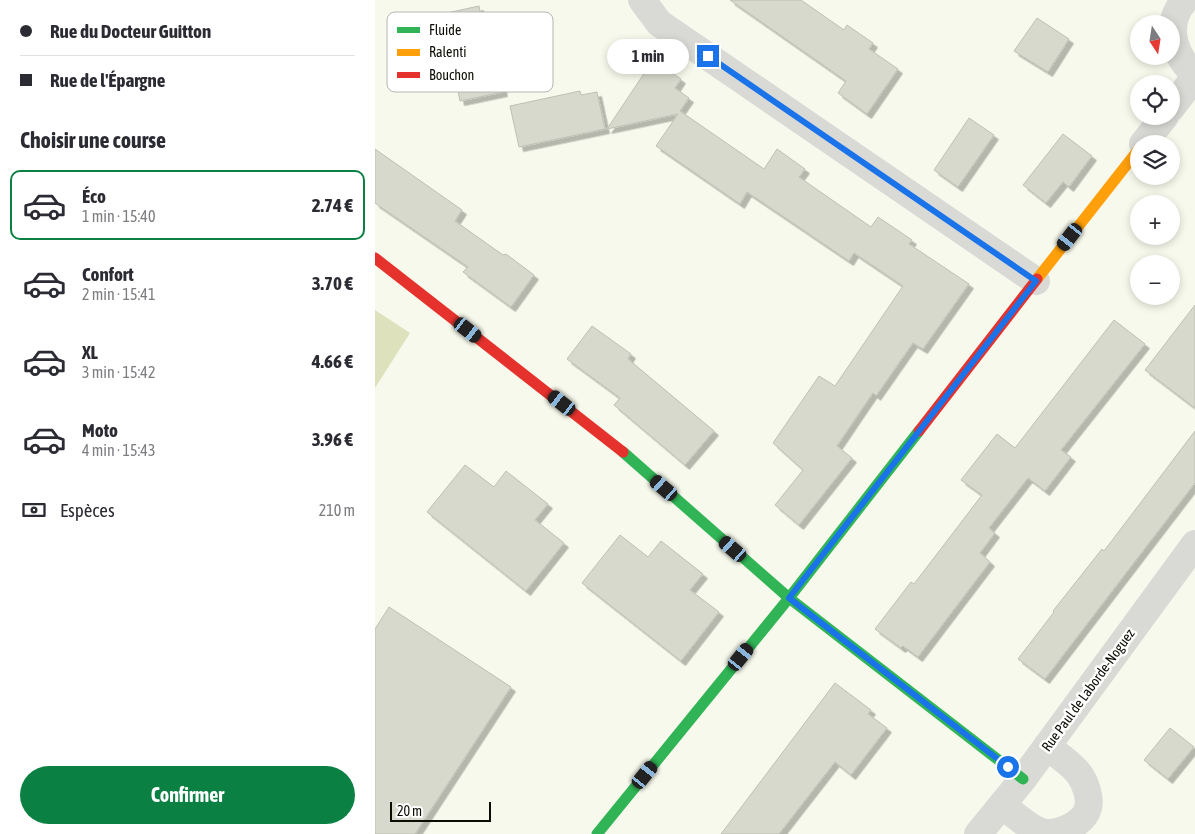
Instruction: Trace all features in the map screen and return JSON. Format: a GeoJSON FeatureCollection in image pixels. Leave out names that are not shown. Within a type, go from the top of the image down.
{"type":"FeatureCollection","features":[{"type":"Feature","properties":{"kind":"street"},"geometry":{"type":"LineString","coordinates":[[642,0],[659,23],[1036,281]]}},
{"type":"Feature","properties":{"kind":"street"},"geometry":{"type":"LineString","coordinates":[[1180,96],[1195,76],[1184,65],[1176,50],[1173,34],[1175,17],[1182,1]]}},
{"type":"Feature","properties":{"kind":"street"},"geometry":{"type":"LineString","coordinates":[[1150,135],[1158,125]]}},
{"type":"Feature","properties":{"kind":"street"},"geometry":{"type":"LineString","coordinates":[[597,834],[789,598],[1130,161]]}},
{"type":"Feature","properties":{"kind":"street"},"geometry":{"type":"LineString","coordinates":[[375,258],[608,439],[789,598],[1023,779]]}},
{"type":"Feature","properties":{"kind":"street","name":"Rue Paul de Laborde-Noguez"},"geometry":{"type":"LineString","coordinates":[[978,834],[1023,779],[1195,544]]}},
{"type":"Feature","properties":{"kind":"street"},"geometry":{"type":"LineString","coordinates":[[1002,805],[1031,827],[1046,833],[1066,829],[1088,828],[1087,791],[1079,774],[1047,746]]}},
{"type":"Feature","properties":{"kind":"green space"},"geometry":{"type":"Polygon","coordinates":[[[375,310],[410,333],[375,388],[375,310]]]}},
{"type":"Feature","properties":{"kind":"building"},"geometry":{"type":"Polygon","coordinates":[[[730,0],[801,0],[844,30],[847,25],[873,43],[869,49],[898,69],[867,114],[838,93],[846,81],[730,0]]]}},
{"type":"Feature","properties":{"kind":"building"},"geometry":{"type":"Polygon","coordinates":[[[479,6],[480,12],[451,12],[479,6]]]}},
{"type":"Feature","properties":{"kind":"building"},"geometry":{"type":"Polygon","coordinates":[[[1037,18],[1069,39],[1048,72],[1014,51],[1037,18]]]}},
{"type":"Feature","properties":{"kind":"building"},"geometry":{"type":"Polygon","coordinates":[[[653,60],[681,79],[675,88],[689,98],[680,111],[764,169],[777,149],[805,169],[799,177],[871,227],[878,217],[912,240],[909,244],[969,284],[923,349],[913,343],[876,396],[873,393],[837,446],[852,458],[799,525],[775,505],[803,470],[773,443],[819,376],[835,386],[903,286],[854,253],[849,261],[747,192],[740,204],[656,146],[678,114],[607,129],[653,60]]]}},
{"type":"Feature","properties":{"kind":"building"},"geometry":{"type":"Polygon","coordinates":[[[580,91],[581,95],[597,92],[605,129],[519,147],[510,106],[580,91]]]}},
{"type":"Feature","properties":{"kind":"building"},"geometry":{"type":"Polygon","coordinates":[[[458,92],[503,92],[460,101],[458,92]]]}},
{"type":"Feature","properties":{"kind":"building"},"geometry":{"type":"Polygon","coordinates":[[[969,118],[994,135],[958,187],[934,170],[969,118]]]}},
{"type":"Feature","properties":{"kind":"building"},"geometry":{"type":"Polygon","coordinates":[[[1063,134],[1092,156],[1069,187],[1063,182],[1046,203],[1023,185],[1063,134]]]}},
{"type":"Feature","properties":{"kind":"building"},"geometry":{"type":"Polygon","coordinates":[[[375,149],[462,210],[455,221],[503,255],[506,254],[534,275],[511,307],[463,272],[468,267],[375,203],[375,149]]]}},
{"type":"Feature","properties":{"kind":"building"},"geometry":{"type":"Polygon","coordinates":[[[1195,305],[1195,408],[1145,370],[1195,305]]]}},
{"type":"Feature","properties":{"kind":"building"},"geometry":{"type":"Polygon","coordinates":[[[1114,320],[1145,344],[1061,450],[1071,457],[1045,491],[1028,478],[989,528],[995,533],[980,553],[990,562],[918,657],[903,646],[901,648],[875,629],[911,582],[914,584],[982,495],[961,480],[997,434],[1015,448],[1114,320]]]}},
{"type":"Feature","properties":{"kind":"building"},"geometry":{"type":"Polygon","coordinates":[[[592,326],[631,354],[628,359],[714,431],[685,465],[614,405],[620,398],[567,359],[592,326]]]}},
{"type":"Feature","properties":{"kind":"building"},"geometry":{"type":"Polygon","coordinates":[[[1195,431],[1195,483],[1045,679],[1018,659],[1053,611],[1102,549],[1104,551],[1195,431]]]}},
{"type":"Feature","properties":{"kind":"building"},"geometry":{"type":"Polygon","coordinates":[[[465,465],[494,487],[506,471],[548,504],[535,520],[564,543],[526,591],[427,512],[465,465]]]}},
{"type":"Feature","properties":{"kind":"building"},"geometry":{"type":"Polygon","coordinates":[[[620,535],[648,557],[661,541],[703,574],[690,590],[719,612],[681,661],[582,583],[620,535]]]}},
{"type":"Feature","properties":{"kind":"building"},"geometry":{"type":"Polygon","coordinates":[[[389,607],[511,687],[415,834],[375,834],[375,629],[389,607]]]}},
{"type":"Feature","properties":{"kind":"building"},"geometry":{"type":"Polygon","coordinates":[[[835,683],[871,710],[868,714],[887,728],[851,775],[835,762],[779,834],[721,834],[835,683]]]}},
{"type":"Feature","properties":{"kind":"building"},"geometry":{"type":"Polygon","coordinates":[[[1170,728],[1194,747],[1168,779],[1144,760],[1170,728]]]}},
{"type":"Feature","properties":{"kind":"traffic: fast"},"geometry":{"type":"LineString","coordinates":[[597,834],[789,598],[919,431]]}},
{"type":"Feature","properties":{"kind":"traffic: fast"},"geometry":{"type":"LineString","coordinates":[[623,452],[789,598],[1023,779]]}},
{"type":"Feature","properties":{"kind":"traffic: slow"},"geometry":{"type":"LineString","coordinates":[[1037,279],[1130,160]]}},
{"type":"Feature","properties":{"kind":"traffic: jam"},"geometry":{"type":"LineString","coordinates":[[375,258],[623,452]]}},
{"type":"Feature","properties":{"kind":"traffic: jam"},"geometry":{"type":"LineString","coordinates":[[919,431],[1037,279]]}},
{"type":"Feature","properties":{"kind":"route"},"geometry":{"type":"LineString","coordinates":[[708,56],[1036,281],[789,598],[1008,767]]}}]}
